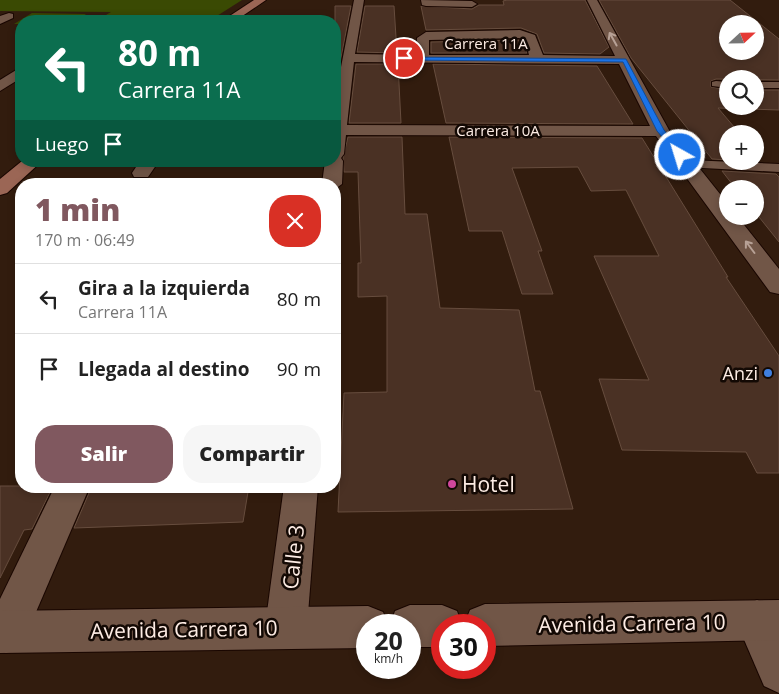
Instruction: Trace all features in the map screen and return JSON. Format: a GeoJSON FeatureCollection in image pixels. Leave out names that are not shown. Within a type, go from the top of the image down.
{"type":"FeatureCollection","features":[{"type":"Feature","properties":{"kind":"main road"},"geometry":{"type":"LineString","coordinates":[[237,15],[261,0]]}},
{"type":"Feature","properties":{"kind":"main road"},"geometry":{"type":"LineString","coordinates":[[0,188],[26,167]]}},
{"type":"Feature","properties":{"kind":"street"},"geometry":{"type":"LineString","coordinates":[[341,100],[358,0]]}},
{"type":"Feature","properties":{"kind":"street"},"geometry":{"type":"LineString","coordinates":[[592,0],[661,131],[779,286]]}},
{"type":"Feature","properties":{"kind":"street"},"geometry":{"type":"LineString","coordinates":[[426,1],[472,4]]}},
{"type":"Feature","properties":{"kind":"street","name":"Carrera 11A"},"geometry":{"type":"LineString","coordinates":[[422,59],[423,38],[434,34],[520,34],[530,38],[537,59]]}},
{"type":"Feature","properties":{"kind":"street","name":"Carrera 11A"},"geometry":{"type":"LineString","coordinates":[[348,58],[624,60]]}},
{"type":"Feature","properties":{"kind":"street"},"geometry":{"type":"LineString","coordinates":[[0,87],[15,76]]}},
{"type":"Feature","properties":{"kind":"street","name":"Carrera 10A"},"geometry":{"type":"LineString","coordinates":[[341,130],[661,131]]}},
{"type":"Feature","properties":{"kind":"street"},"geometry":{"type":"LineString","coordinates":[[3,632],[70,493]]}},
{"type":"Feature","properties":{"kind":"street","name":"Calle 3"},"geometry":{"type":"LineString","coordinates":[[286,628],[299,493]]}},
{"type":"Feature","properties":{"kind":"street"},"geometry":{"type":"LineString","coordinates":[[768,621],[779,671]]}},
{"type":"Feature","properties":{"kind":"street","name":"Avenida Carrera 10"},"geometry":{"type":"LineString","coordinates":[[496,625],[768,621]]}},
{"type":"Feature","properties":{"kind":"street","name":"Avenida Carrera 10"},"geometry":{"type":"LineString","coordinates":[[3,632],[356,627]]}},
{"type":"Feature","properties":{"kind":"lane"},"geometry":{"type":"LineString","coordinates":[[764,85],[779,85]]}},
{"type":"Feature","properties":{"kind":"lane"},"geometry":{"type":"LineString","coordinates":[[688,164],[779,168]]}},
{"type":"Feature","properties":{"kind":"green space"},"geometry":{"type":"Polygon","coordinates":[[[0,0],[242,0],[218,15],[106,15],[111,12],[0,11],[0,0]]]}},
{"type":"Feature","properties":{"kind":"green space"},"geometry":{"type":"Polygon","coordinates":[[[32,13],[86,14],[85,15],[29,15],[32,13]]]}},
{"type":"Feature","properties":{"kind":"building"},"geometry":{"type":"Polygon","coordinates":[[[585,0],[609,47],[600,54],[544,53],[537,34],[521,28],[426,30],[421,6],[472,9],[479,5],[504,5],[503,1],[585,0]]]}},
{"type":"Feature","properties":{"kind":"building"},"geometry":{"type":"Polygon","coordinates":[[[599,0],[730,0],[749,15],[719,15],[719,60],[764,60],[764,27],[779,39],[779,80],[764,80],[764,70],[719,70],[719,79],[711,81],[711,87],[719,88],[719,115],[724,115],[732,125],[719,125],[719,159],[712,159],[631,58],[599,0]]]}},
{"type":"Feature","properties":{"kind":"building"},"geometry":{"type":"Polygon","coordinates":[[[335,6],[351,6],[341,57],[341,15],[335,15],[335,6]]]}},
{"type":"Feature","properties":{"kind":"building"},"geometry":{"type":"Polygon","coordinates":[[[365,6],[394,6],[397,53],[357,52],[365,6]]]}},
{"type":"Feature","properties":{"kind":"building"},"geometry":{"type":"Polygon","coordinates":[[[523,41],[527,53],[431,53],[431,42],[523,41]]]}},
{"type":"Feature","properties":{"kind":"building"},"geometry":{"type":"Polygon","coordinates":[[[356,64],[398,64],[401,123],[349,123],[356,64]]]}},
{"type":"Feature","properties":{"kind":"building"},"geometry":{"type":"Polygon","coordinates":[[[433,64],[597,66],[633,124],[446,123],[433,64]]]}},
{"type":"Feature","properties":{"kind":"building"},"geometry":{"type":"Polygon","coordinates":[[[764,90],[779,90],[779,110],[764,110],[764,90]]]}},
{"type":"Feature","properties":{"kind":"building"},"geometry":{"type":"Polygon","coordinates":[[[348,137],[402,137],[405,214],[427,214],[440,308],[519,310],[535,391],[540,391],[573,509],[338,512],[339,493],[341,493],[344,393],[387,392],[387,296],[358,297],[358,263],[361,263],[358,172],[344,172],[343,158],[348,137]]]}},
{"type":"Feature","properties":{"kind":"building"},"geometry":{"type":"Polygon","coordinates":[[[449,137],[642,138],[728,277],[726,277],[779,356],[779,473],[757,473],[746,452],[622,450],[599,379],[649,380],[594,256],[659,256],[626,190],[591,191],[578,167],[512,168],[542,251],[538,251],[553,294],[522,294],[502,231],[469,231],[449,137]]]}},
{"type":"Feature","properties":{"kind":"building"},"geometry":{"type":"Polygon","coordinates":[[[722,171],[776,174],[779,177],[779,242],[764,223],[764,180],[729,180],[722,171]]]}},
{"type":"Feature","properties":{"kind":"building"},"geometry":{"type":"Polygon","coordinates":[[[0,486],[15,486],[15,493],[50,493],[32,529],[24,530],[0,578],[0,486]]]}},
{"type":"Feature","properties":{"kind":"building"},"geometry":{"type":"Polygon","coordinates":[[[89,493],[248,493],[243,522],[74,528],[89,493]]]}},
{"type":"Feature","properties":{"kind":"place","name":"Anzi"},"geometry":{"type":"Point","coordinates":[768,373]}},
{"type":"Feature","properties":{"kind":"place","name":"Hotel"},"geometry":{"type":"Point","coordinates":[452,484]}},
{"type":"Feature","properties":{"kind":"route"},"geometry":{"type":"LineString","coordinates":[[404,58],[624,60],[661,131],[680,155]]}}]}
